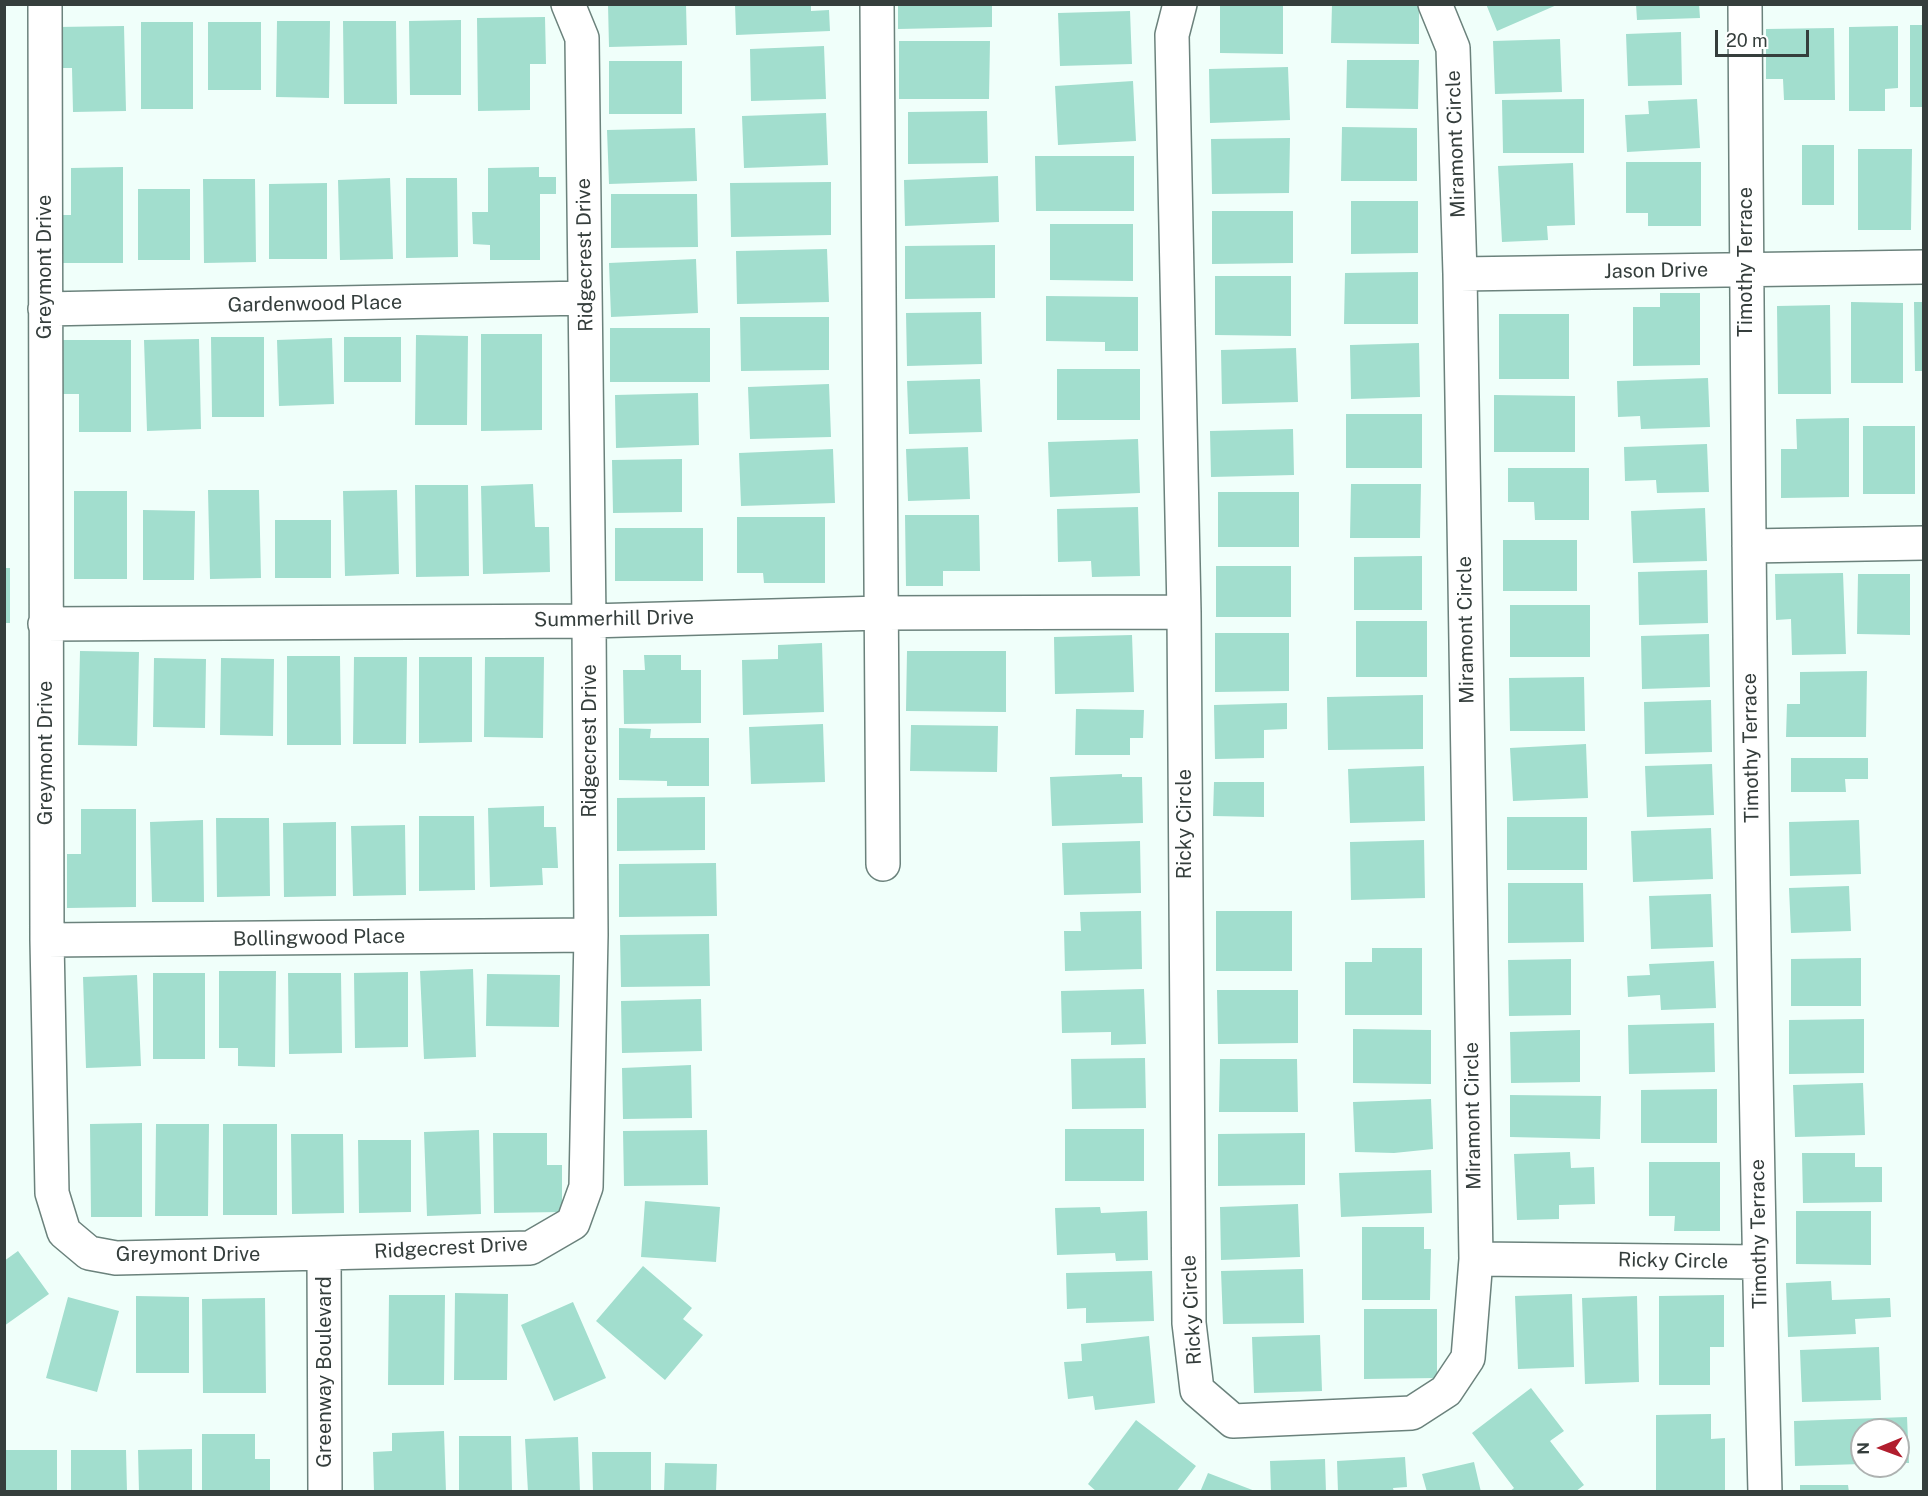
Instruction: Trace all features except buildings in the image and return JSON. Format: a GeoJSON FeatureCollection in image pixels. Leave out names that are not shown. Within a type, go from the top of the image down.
{"type":"FeatureCollection","features":[{"type":"Feature","properties":{"kind":"street","name":"Greymont Drive"},"geometry":{"type":"LineString","coordinates":[[45,4],[45,624],[47,940],[52,1193],[64,1232],[89,1253],[116,1258],[324,1253]]}},
{"type":"Feature","properties":{"kind":"street","name":"Ridgecrest Drive"},"geometry":{"type":"LineString","coordinates":[[324,1253],[530,1248],[573,1223],[586,1187],[591,935],[582,38],[568,4]]}},
{"type":"Feature","properties":{"kind":"street"},"geometry":{"type":"LineString","coordinates":[[877,4],[883,864]]}},
{"type":"Feature","properties":{"kind":"street"},"geometry":{"type":"LineString","coordinates":[[1180,4],[1172,35],[1184,612]]}},
{"type":"Feature","properties":{"kind":"street","name":"Miramont Circle"},"geometry":{"type":"LineString","coordinates":[[1435,4],[1453,48],[1460,274],[1476,1259]]}},
{"type":"Feature","properties":{"kind":"street","name":"Timothy Terrace"},"geometry":{"type":"LineString","coordinates":[[1745,4],[1749,546],[1759,1262],[1765,1491]]}},
{"type":"Feature","properties":{"kind":"street","name":"Jason Drive"},"geometry":{"type":"LineString","coordinates":[[1460,274],[1923,267]]}},
{"type":"Feature","properties":{"kind":"street","name":"Gardenwood Place"},"geometry":{"type":"LineString","coordinates":[[45,309],[585,298]]}},
{"type":"Feature","properties":{"kind":"street"},"geometry":{"type":"LineString","coordinates":[[1749,546],[1923,543]]}},
{"type":"Feature","properties":{"kind":"street","name":"Summerhill Drive"},"geometry":{"type":"LineString","coordinates":[[45,624],[589,621],[881,613],[1184,612]]}},
{"type":"Feature","properties":{"kind":"street","name":"Ricky Circle"},"geometry":{"type":"LineString","coordinates":[[1184,612],[1189,1323],[1197,1390],[1233,1421],[1412,1413],[1446,1391],[1468,1358],[1476,1259],[1759,1262]]}},
{"type":"Feature","properties":{"kind":"street","name":"Bollingwood Place"},"geometry":{"type":"LineString","coordinates":[[47,940],[591,935]]}},
{"type":"Feature","properties":{"kind":"street","name":"Greenway Boulevard"},"geometry":{"type":"LineString","coordinates":[[324,1253],[325,1491]]}}]}
